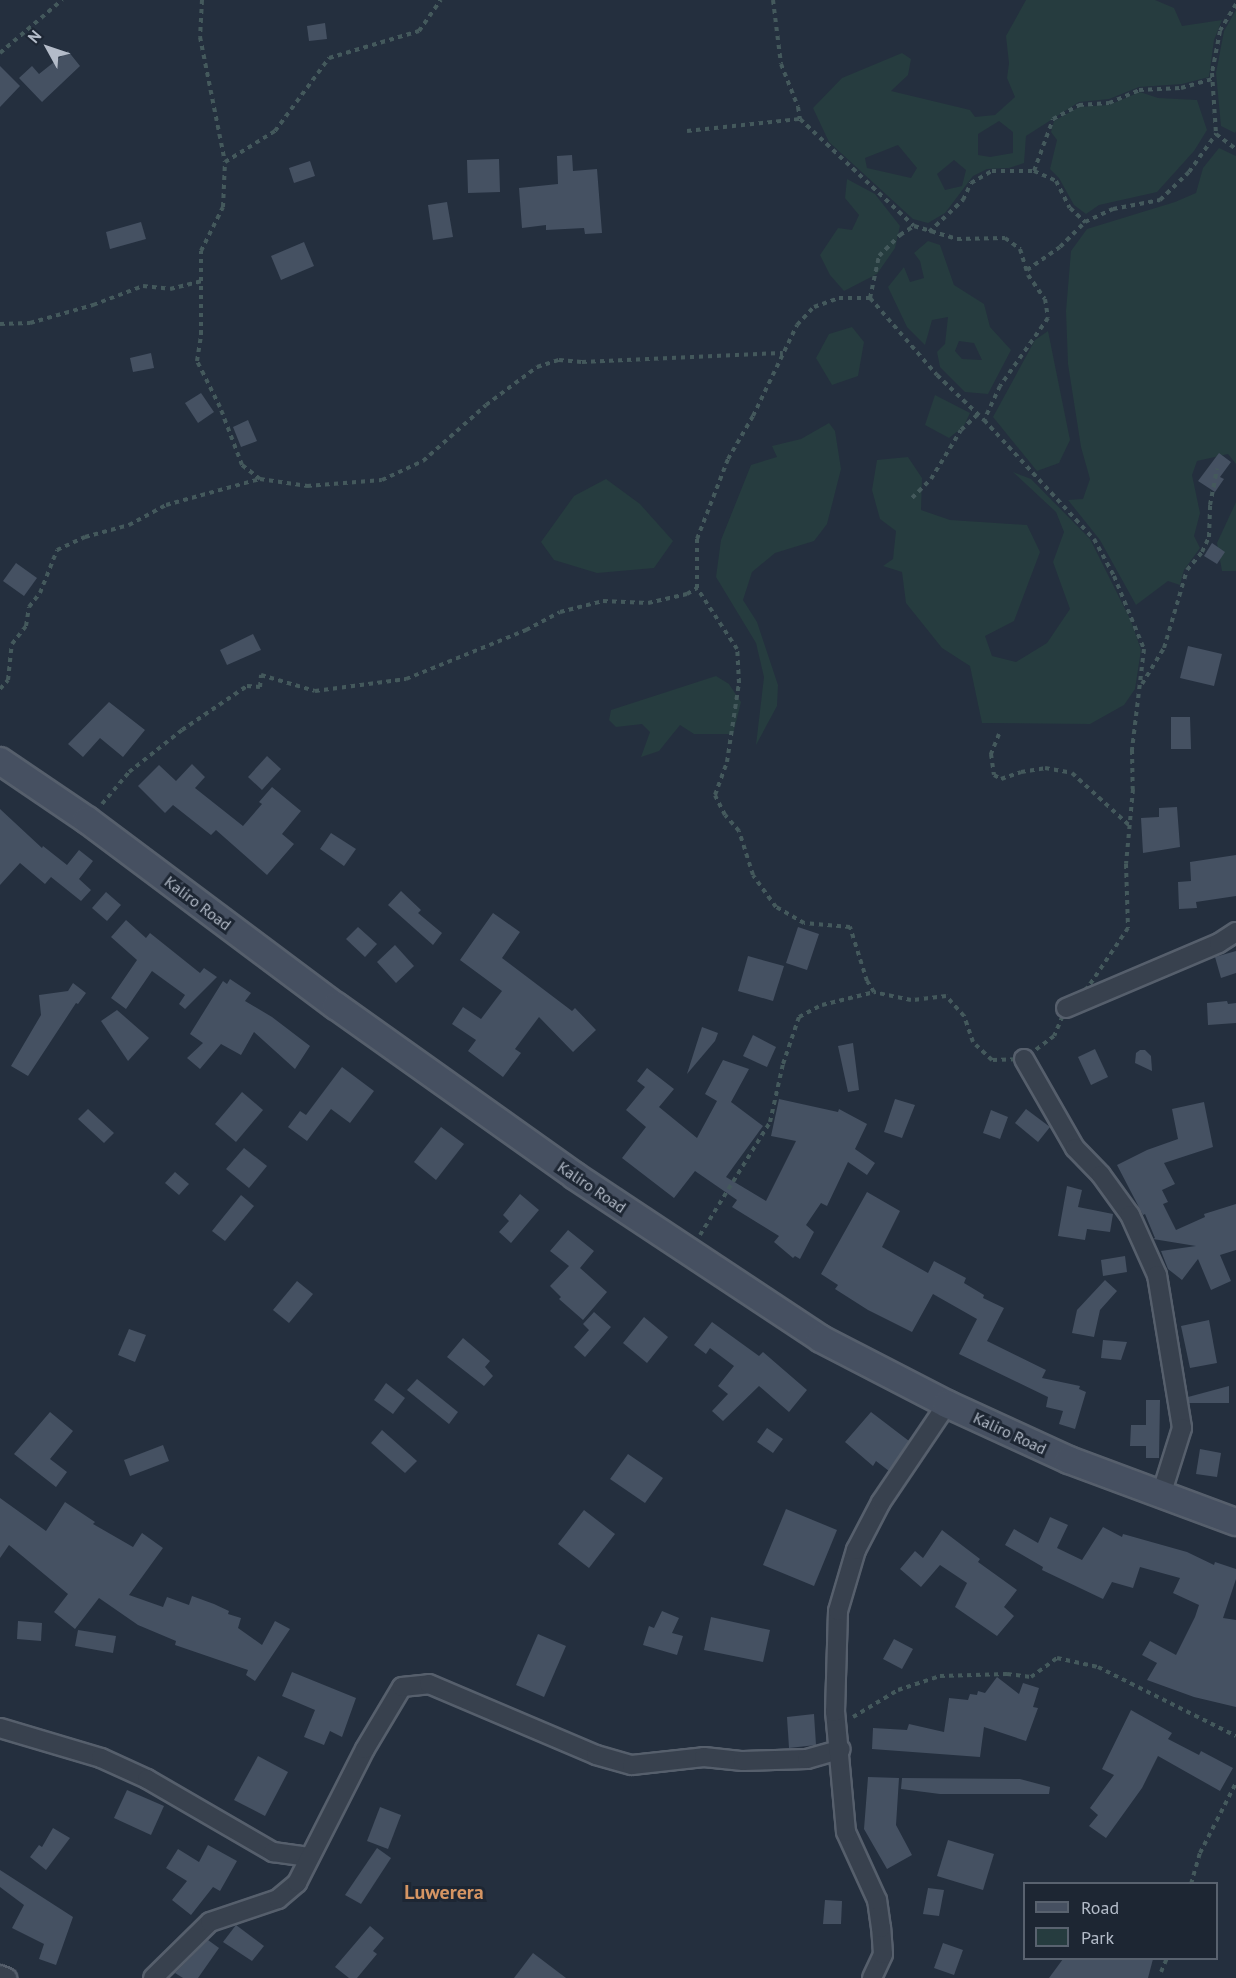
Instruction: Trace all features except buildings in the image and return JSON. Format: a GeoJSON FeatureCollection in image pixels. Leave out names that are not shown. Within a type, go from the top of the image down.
{"type":"FeatureCollection","features":[{"type":"Feature","properties":{"kind":"main road","name":"Kaliro Road"},"geometry":{"type":"LineString","coordinates":[[0,760],[87,820],[336,1006],[575,1176],[821,1339],[947,1404],[1069,1460],[1236,1522]]}},
{"type":"Feature","properties":{"kind":"street"},"geometry":{"type":"LineString","coordinates":[[1066,1008],[1220,943],[1236,932]]}},
{"type":"Feature","properties":{"kind":"street"},"geometry":{"type":"LineString","coordinates":[[1024,1059],[1075,1148],[1101,1175],[1130,1215],[1157,1275],[1182,1428],[1161,1495]]}},
{"type":"Feature","properties":{"kind":"street"},"geometry":{"type":"LineString","coordinates":[[872,1978],[883,1954],[877,1900],[846,1832],[841,1749],[835,1712],[838,1611],[856,1550],[881,1502],[947,1404]]}},
{"type":"Feature","properties":{"kind":"street"},"geometry":{"type":"LineString","coordinates":[[153,1978],[210,1922],[278,1899],[297,1883],[364,1749],[402,1687],[429,1684],[560,1741],[596,1755],[632,1765],[704,1757],[743,1761],[807,1759],[841,1749]]}},
{"type":"Feature","properties":{"kind":"street"},"geometry":{"type":"LineString","coordinates":[[0,1728],[101,1758],[147,1779],[273,1852],[309,1857]]}},
{"type":"Feature","properties":{"kind":"street"},"geometry":{"type":"LineString","coordinates":[[0,1975],[7,1978]]}},
{"type":"Feature","properties":{"kind":"path"},"geometry":{"type":"LineString","coordinates":[[0,53],[62,0]]}},
{"type":"Feature","properties":{"kind":"path"},"geometry":{"type":"LineString","coordinates":[[202,0],[200,37],[225,162],[223,207],[201,251],[201,335],[196,361],[220,407],[242,465],[260,479]]}},
{"type":"Feature","properties":{"kind":"path"},"geometry":{"type":"LineString","coordinates":[[225,162],[275,131],[329,58],[418,31],[441,0]]}},
{"type":"Feature","properties":{"kind":"path"},"geometry":{"type":"LineString","coordinates":[[773,0],[781,64],[798,107],[800,119],[914,226],[957,239],[1005,238],[1020,249],[1026,270],[1046,300],[1048,318],[1000,386],[984,420]]}},
{"type":"Feature","properties":{"kind":"path"},"geometry":{"type":"LineString","coordinates":[[1026,270],[1060,247],[1085,222],[1113,209],[1160,200],[1189,172],[1216,134],[1213,79],[1220,31],[1236,4]]}},
{"type":"Feature","properties":{"kind":"path"},"geometry":{"type":"LineString","coordinates":[[1034,171],[1053,119],[1078,105],[1109,103],[1139,90],[1181,88],[1213,79]]}},
{"type":"Feature","properties":{"kind":"path"},"geometry":{"type":"LineString","coordinates":[[687,131],[800,119]]}},
{"type":"Feature","properties":{"kind":"path"},"geometry":{"type":"LineString","coordinates":[[1216,134],[1236,149]]}},
{"type":"Feature","properties":{"kind":"path"},"geometry":{"type":"LineString","coordinates":[[929,232],[963,200],[971,183],[992,171],[1034,171],[1056,181],[1070,208],[1085,222]]}},
{"type":"Feature","properties":{"kind":"path"},"geometry":{"type":"LineString","coordinates":[[870,298],[879,256],[900,235],[914,226]]}},
{"type":"Feature","properties":{"kind":"path"},"geometry":{"type":"LineString","coordinates":[[0,324],[30,323],[93,305],[143,286],[170,289],[201,280]]}},
{"type":"Feature","properties":{"kind":"path"},"geometry":{"type":"LineString","coordinates":[[690,1251],[770,1122],[783,1064],[799,1017],[822,1005],[874,992],[911,1000],[946,996],[964,1016],[973,1042],[992,1060],[1024,1059],[1054,1036],[1066,1008],[1088,987],[1128,928],[1126,864],[1132,750],[1144,649],[1114,576],[1094,539],[984,420],[938,375],[870,298],[839,298],[814,307],[797,325],[753,416],[728,459],[697,538],[697,588],[737,648],[740,683],[726,762],[715,795],[725,815],[739,831],[753,875],[776,907],[804,923],[850,927],[867,981],[874,992]]}},
{"type":"Feature","properties":{"kind":"path"},"geometry":{"type":"LineString","coordinates":[[0,689],[8,680],[12,644],[26,626],[28,607],[40,592],[57,550],[85,537],[129,525],[166,505],[260,479],[307,486],[382,480],[423,461],[486,405],[537,367],[559,360],[582,362],[658,357],[732,357],[783,352]]}},
{"type":"Feature","properties":{"kind":"path"},"geometry":{"type":"LineString","coordinates":[[912,498],[931,479],[961,430],[978,414]]}},
{"type":"Feature","properties":{"kind":"path"},"geometry":{"type":"LineString","coordinates":[[1140,687],[1164,648],[1186,570],[1202,552],[1209,537],[1210,505],[1217,469]]}},
{"type":"Feature","properties":{"kind":"path"},"geometry":{"type":"LineString","coordinates":[[87,820],[129,772],[182,730],[247,686],[260,687],[261,675],[315,691],[406,679],[526,630],[560,612],[603,601],[648,603],[687,594],[697,588]]}},
{"type":"Feature","properties":{"kind":"path"},"geometry":{"type":"LineString","coordinates":[[999,734],[992,754],[994,775],[1001,779],[1045,768],[1072,773],[1129,825]]}},
{"type":"Feature","properties":{"kind":"path"},"geometry":{"type":"LineString","coordinates":[[837,1727],[898,1690],[940,1676],[1007,1674],[1031,1677],[1058,1658],[1098,1667],[1236,1736]]}},
{"type":"Feature","properties":{"kind":"path"},"geometry":{"type":"LineString","coordinates":[[1192,1882],[1200,1853],[1236,1783]]}},
{"type":"Feature","properties":{"kind":"path"},"geometry":{"type":"LineString","coordinates":[[1161,1972],[1167,1960]]}},
{"type":"Feature","properties":{"kind":"green space"},"geometry":{"type":"Polygon","coordinates":[[[1026,0],[1155,0],[1174,8],[1182,26],[1222,20],[1214,40],[1209,77],[1182,84],[1139,87],[1109,99],[1079,102],[1026,136],[1024,163],[1009,168],[987,169],[973,176],[945,213],[928,223],[913,219],[829,142],[813,108],[842,78],[902,53],[911,59],[908,75],[891,91],[970,110],[975,117],[995,115],[1015,97],[1007,78],[1009,63],[1006,36],[1026,0]],[[999,121],[978,134],[978,155],[990,157],[1013,153],[1013,132],[999,121]],[[898,145],[865,158],[867,168],[911,178],[917,168],[898,145]],[[954,160],[937,174],[945,190],[962,186],[966,170],[954,160]]]}},
{"type":"Feature","properties":{"kind":"green space"},"geometry":{"type":"Polygon","coordinates":[[[1236,10],[1235,133],[1221,126],[1216,73],[1224,31],[1236,10]]]}},
{"type":"Feature","properties":{"kind":"green space"},"geometry":{"type":"Polygon","coordinates":[[[1140,92],[1158,98],[1197,100],[1207,130],[1194,151],[1157,192],[1099,205],[1086,214],[1074,205],[1059,178],[1050,169],[1057,140],[1051,132],[1054,121],[1079,107],[1109,105],[1140,92]]]}},
{"type":"Feature","properties":{"kind":"green space"},"geometry":{"type":"Polygon","coordinates":[[[1219,148],[1236,156],[1236,464],[1228,454],[1197,461],[1192,475],[1200,513],[1194,536],[1200,548],[1184,570],[1180,585],[1168,581],[1136,605],[1100,540],[1068,500],[1083,499],[1090,479],[1081,447],[1068,364],[1066,311],[1071,251],[1087,229],[1175,202],[1196,193],[1203,168],[1219,148]]]}},
{"type":"Feature","properties":{"kind":"green space"},"geometry":{"type":"Polygon","coordinates":[[[847,179],[875,194],[900,226],[895,248],[877,274],[844,291],[830,275],[820,255],[838,228],[852,230],[859,215],[845,198],[847,179]]]}},
{"type":"Feature","properties":{"kind":"green space"},"geometry":{"type":"Polygon","coordinates":[[[928,241],[940,245],[954,285],[984,304],[990,327],[1011,350],[988,394],[965,392],[940,367],[937,352],[945,344],[948,317],[932,320],[925,345],[907,327],[888,287],[904,267],[910,282],[924,278],[920,261],[914,253],[928,241]],[[959,341],[955,351],[962,359],[982,360],[974,343],[959,341]]]}},
{"type":"Feature","properties":{"kind":"green space"},"geometry":{"type":"Polygon","coordinates":[[[852,327],[864,342],[858,376],[832,385],[816,358],[829,334],[852,327]]]}},
{"type":"Feature","properties":{"kind":"green space"},"geometry":{"type":"Polygon","coordinates":[[[1048,331],[1070,440],[1059,463],[1037,471],[993,417],[1035,340],[1048,331]]]}},
{"type":"Feature","properties":{"kind":"green space"},"geometry":{"type":"Polygon","coordinates":[[[935,395],[970,413],[964,426],[949,438],[925,425],[935,395]]]}},
{"type":"Feature","properties":{"kind":"green space"},"geometry":{"type":"Polygon","coordinates":[[[829,423],[835,431],[841,469],[827,524],[814,541],[775,553],[752,572],[743,600],[757,622],[778,685],[777,706],[756,745],[764,677],[756,643],[716,577],[721,540],[751,465],[777,457],[772,446],[801,439],[829,423]]]}},
{"type":"Feature","properties":{"kind":"green space"},"geometry":{"type":"Polygon","coordinates":[[[908,457],[922,478],[921,510],[950,520],[1027,525],[1040,552],[1014,621],[985,636],[992,656],[1016,662],[1047,643],[1070,609],[1053,562],[1064,532],[1056,512],[1013,472],[1031,479],[1090,539],[1131,621],[1141,650],[1135,689],[1124,705],[1090,724],[982,723],[970,666],[942,648],[906,603],[902,572],[883,566],[893,559],[896,531],[880,519],[872,490],[877,460],[908,457]]]}},
{"type":"Feature","properties":{"kind":"green space"},"geometry":{"type":"Polygon","coordinates":[[[606,479],[640,504],[673,541],[654,568],[597,573],[554,560],[541,542],[574,496],[606,479]]]}},
{"type":"Feature","properties":{"kind":"green space"},"geometry":{"type":"Polygon","coordinates":[[[1236,502],[1236,571],[1222,571],[1217,543],[1236,502]]]}},
{"type":"Feature","properties":{"kind":"green space"},"geometry":{"type":"Polygon","coordinates":[[[716,676],[729,684],[741,702],[733,734],[694,734],[680,725],[659,751],[641,757],[650,732],[642,724],[616,727],[609,720],[611,710],[716,676]]]}},
{"type":"Feature","properties":{"kind":"district","name":"Luwerera"},"geometry":{"type":"Point","coordinates":[444,1892]}}]}
